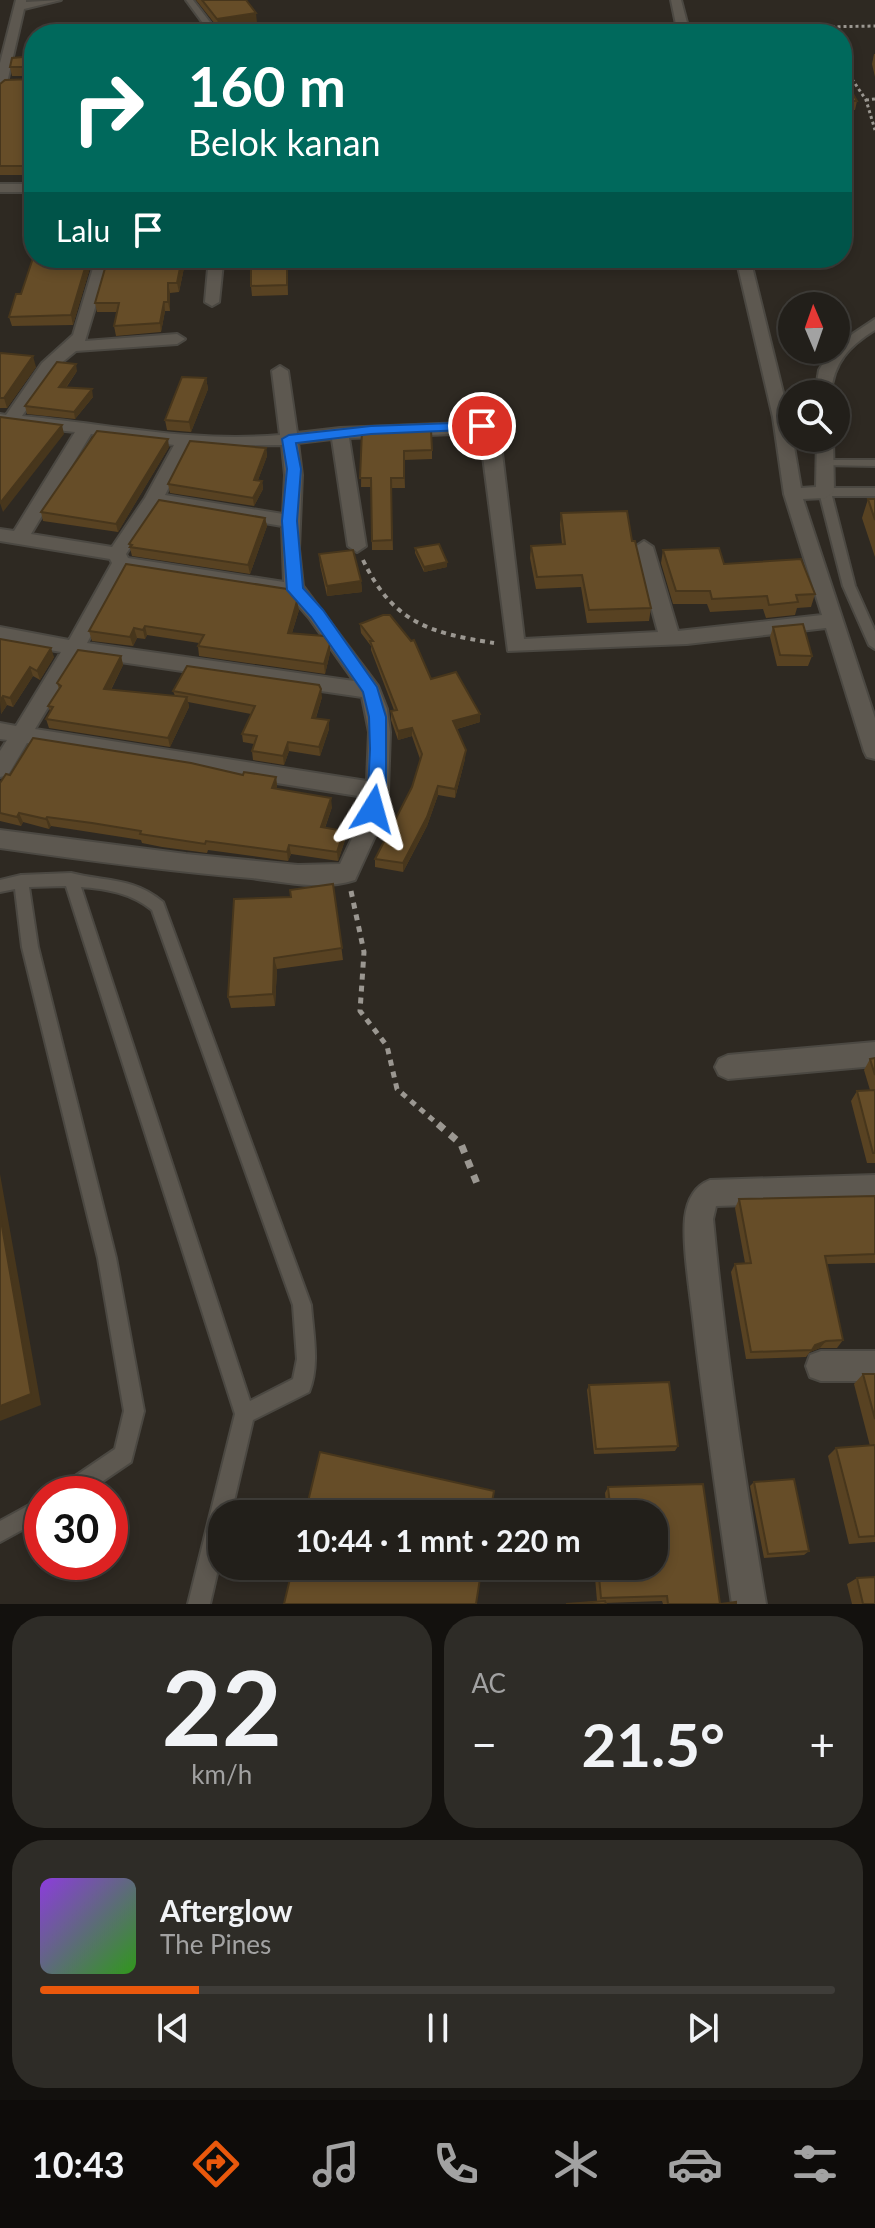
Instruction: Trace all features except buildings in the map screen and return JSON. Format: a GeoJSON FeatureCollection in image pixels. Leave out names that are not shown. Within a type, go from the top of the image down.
{"type":"FeatureCollection","features":[{"type":"Feature","properties":{"kind":"street"},"geometry":{"type":"LineString","coordinates":[[5,84],[5,47],[20,4],[56,0]]}},
{"type":"Feature","properties":{"kind":"street"},"geometry":{"type":"LineString","coordinates":[[676,0],[682,24]]}},
{"type":"Feature","properties":{"kind":"street"},"geometry":{"type":"LineString","coordinates":[[0,188],[24,188]]}},
{"type":"Feature","properties":{"kind":"street"},"geometry":{"type":"LineString","coordinates":[[6,419],[48,367],[59,355],[74,346],[81,336],[100,268]]}},
{"type":"Feature","properties":{"kind":"street"},"geometry":{"type":"LineString","coordinates":[[212,302],[215,268]]}},
{"type":"Feature","properties":{"kind":"street"},"geometry":{"type":"LineString","coordinates":[[746,268],[775,386],[793,494],[875,751]]}},
{"type":"Feature","properties":{"kind":"street"},"geometry":{"type":"LineString","coordinates":[[824,380],[826,366],[833,355],[855,335],[875,324]]}},
{"type":"Feature","properties":{"kind":"street"},"geometry":{"type":"LineString","coordinates":[[74,346],[177,339]]}},
{"type":"Feature","properties":{"kind":"street"},"geometry":{"type":"LineString","coordinates":[[280,371],[294,485],[289,521],[295,590]]}},
{"type":"Feature","properties":{"kind":"street"},"geometry":{"type":"LineString","coordinates":[[6,419],[185,439],[266,443],[340,433],[482,426],[493,453],[515,646],[670,638],[832,621]]}},
{"type":"Feature","properties":{"kind":"street"},"geometry":{"type":"LineString","coordinates":[[0,839],[154,862],[297,876],[347,873],[359,855],[377,791],[378,717],[371,691],[317,614],[295,590],[10,536],[87,427]]}},
{"type":"Feature","properties":{"kind":"street"},"geometry":{"type":"LineString","coordinates":[[340,433],[357,546]]}},
{"type":"Feature","properties":{"kind":"street"},"geometry":{"type":"LineString","coordinates":[[0,769],[11,734],[74,648],[119,558],[185,439]]}},
{"type":"Feature","properties":{"kind":"street"},"geometry":{"type":"LineString","coordinates":[[793,494],[825,492],[825,452]]}},
{"type":"Feature","properties":{"kind":"street"},"geometry":{"type":"LineString","coordinates":[[154,499],[289,521]]}},
{"type":"Feature","properties":{"kind":"street"},"geometry":{"type":"LineString","coordinates":[[644,547],[670,638]]}},
{"type":"Feature","properties":{"kind":"street"},"geometry":{"type":"LineString","coordinates":[[0,634],[74,648],[371,691]]}},
{"type":"Feature","properties":{"kind":"street"},"geometry":{"type":"LineString","coordinates":[[11,734],[207,762],[377,791]]}},
{"type":"Feature","properties":{"kind":"street"},"geometry":{"type":"LineString","coordinates":[[728,1067],[875,1054]]}},
{"type":"Feature","properties":{"kind":"street"},"geometry":{"type":"LineString","coordinates":[[749,1604],[723,1440],[706,1303],[700,1208],[710,1193],[875,1188]]}},
{"type":"Feature","properties":{"kind":"street"},"geometry":{"type":"LineString","coordinates":[[821,1366],[875,1366]]}},
{"type":"Feature","properties":{"kind":"lane"},"geometry":{"type":"LineString","coordinates":[[189,0],[207,24]]}},
{"type":"Feature","properties":{"kind":"lane"},"geometry":{"type":"LineString","coordinates":[[825,463],[875,463]]}},
{"type":"Feature","properties":{"kind":"lane"},"geometry":{"type":"LineString","coordinates":[[875,492],[825,492],[849,586],[875,645]]}},
{"type":"Feature","properties":{"kind":"lane"},"geometry":{"type":"LineString","coordinates":[[71,879],[245,1414],[199,1604]]}},
{"type":"Feature","properties":{"kind":"lane"},"geometry":{"type":"LineString","coordinates":[[0,886],[21,881],[71,879],[132,891],[151,898],[158,906],[302,1305],[306,1359],[302,1385],[245,1414]]}},
{"type":"Feature","properties":{"kind":"lane"},"geometry":{"type":"LineString","coordinates":[[21,881],[30,947],[107,1258],[134,1411],[124,1455],[93,1476]]}},
{"type":"Feature","properties":{"kind":"lane"},"geometry":{"type":"LineString","coordinates":[[0,1532],[24,1518]]}},
{"type":"Feature","properties":{"kind":"path"},"geometry":{"type":"LineString","coordinates":[[852,26],[875,26]]}},
{"type":"Feature","properties":{"kind":"path"},"geometry":{"type":"LineString","coordinates":[[852,79],[866,100],[875,130]]}},
{"type":"Feature","properties":{"kind":"path"},"geometry":{"type":"LineString","coordinates":[[866,100],[875,99]]}},
{"type":"Feature","properties":{"kind":"path"},"geometry":{"type":"LineString","coordinates":[[357,546],[367,569],[411,622],[436,634],[515,646]]}},
{"type":"Feature","properties":{"kind":"path"},"geometry":{"type":"LineString","coordinates":[[347,873],[364,952],[360,1011],[387,1046],[397,1089],[461,1144],[478,1186]]}},
{"type":"Feature","properties":{"kind":"route"},"geometry":{"type":"LineString","coordinates":[[373,809],[379,749],[378,717],[371,691],[317,614],[295,590],[289,521],[294,469],[289,439],[371,430],[482,426]]}}]}
